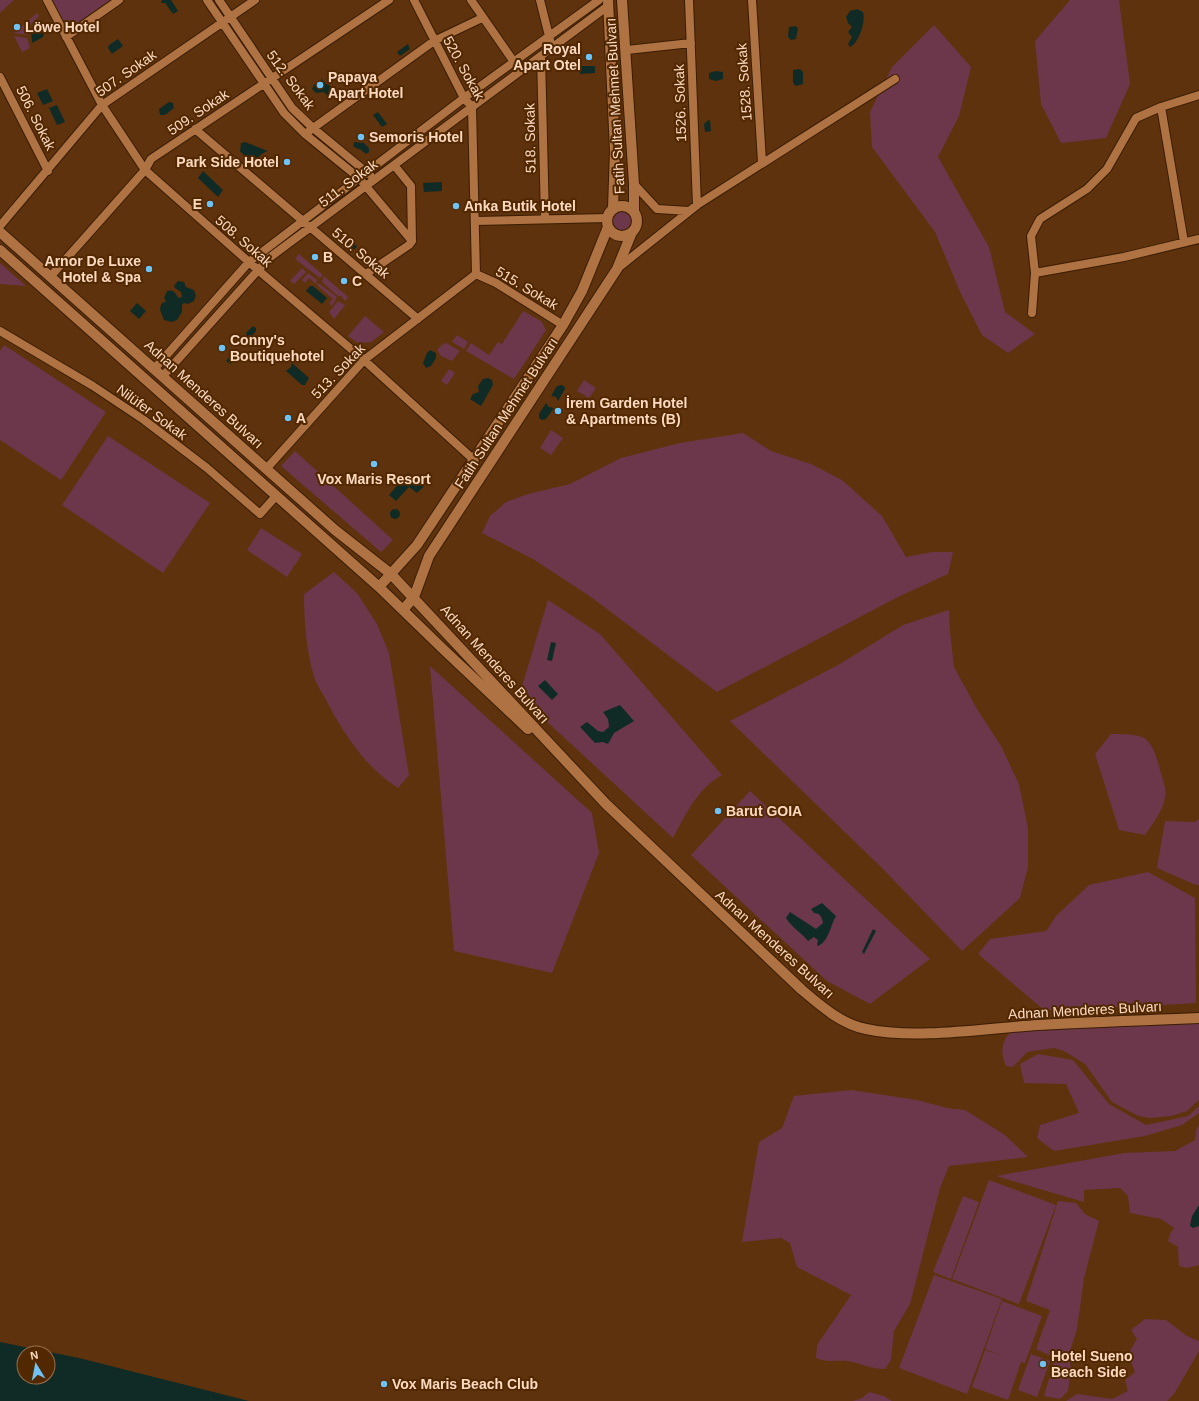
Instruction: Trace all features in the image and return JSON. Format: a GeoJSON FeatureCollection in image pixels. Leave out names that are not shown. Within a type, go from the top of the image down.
{"type":"FeatureCollection","features":[{"type":"Feature","properties":{"kind":"main road","name":"Fatih Sultan Mehmet Bulvarı"},"geometry":{"type":"LineString","coordinates":[[403,610],[414,597],[429,556],[618,269],[637,222],[634,211],[627,50],[622,0]]}},
{"type":"Feature","properties":{"kind":"main road","name":"Fatih Sultan Mehmet Bulvarı"},"geometry":{"type":"LineString","coordinates":[[379,587],[417,545],[563,325],[582,291],[613,208],[615,151],[608,3]]}},
{"type":"Feature","properties":{"kind":"main road","name":"Fatih Sultan Mehmet Bulvarı"},"geometry":{"type":"LineString","coordinates":[[613,208],[622,205],[634,211]]}},
{"type":"Feature","properties":{"kind":"main road"},"geometry":{"type":"LineString","coordinates":[[607,222],[614,234],[619,236],[632,232]]}},
{"type":"Feature","properties":{"kind":"main road","name":"Adnan Menderes Bulvarı"},"geometry":{"type":"LineString","coordinates":[[0,232],[155,368],[335,530],[391,574],[520,710],[554,751]]}},
{"type":"Feature","properties":{"kind":"main road","name":"Adnan Menderes Bulvarı"},"geometry":{"type":"LineString","coordinates":[[0,250],[379,587],[444,650],[554,751],[606,804],[802,990],[825,1009],[849,1024],[866,1029],[921,1033],[1038,1025],[1199,1018]]}},
{"type":"Feature","properties":{"kind":"street","name":"508. Sokak"},"geometry":{"type":"LineString","coordinates":[[47,0],[102,105],[144,170],[364,360],[474,460]]}},
{"type":"Feature","properties":{"kind":"street"},"geometry":{"type":"LineString","coordinates":[[66,37],[119,0]]}},
{"type":"Feature","properties":{"kind":"street","name":"512. Sokak"},"geometry":{"type":"LineString","coordinates":[[207,0],[284,113],[305,134],[359,178],[365,187],[412,241]]}},
{"type":"Feature","properties":{"kind":"street","name":"512. Sokak"},"geometry":{"type":"LineString","coordinates":[[219,0],[292,108],[313,128],[367,172],[374,180]]}},
{"type":"Feature","properties":{"kind":"street","name":"507. Sokak"},"geometry":{"type":"LineString","coordinates":[[0,226],[48,171],[102,105],[255,0]]}},
{"type":"Feature","properties":{"kind":"street","name":"509. Sokak"},"geometry":{"type":"LineString","coordinates":[[50,277],[144,170],[151,159],[389,0]]}},
{"type":"Feature","properties":{"kind":"street","name":"520. Sokak"},"geometry":{"type":"LineString","coordinates":[[414,0],[464,98],[472,107],[476,274]]}},
{"type":"Feature","properties":{"kind":"street"},"geometry":{"type":"LineString","coordinates":[[471,0],[482,18],[514,62]]}},
{"type":"Feature","properties":{"kind":"street"},"geometry":{"type":"LineString","coordinates":[[540,0],[552,48]]}},
{"type":"Feature","properties":{"kind":"street","name":"511. Sokak"},"geometry":{"type":"LineString","coordinates":[[155,368],[249,262],[464,98],[599,0]]}},
{"type":"Feature","properties":{"kind":"street","name":"1526. Sokak"},"geometry":{"type":"LineString","coordinates":[[690,0],[690,43],[697,205]]}},
{"type":"Feature","properties":{"kind":"street","name":"1528. Sokak"},"geometry":{"type":"LineString","coordinates":[[752,0],[762,162]]}},
{"type":"Feature","properties":{"kind":"street","name":"511. Sokak"},"geometry":{"type":"LineString","coordinates":[[163,376],[269,258],[552,48],[608,3]]}},
{"type":"Feature","properties":{"kind":"street"},"geometry":{"type":"LineString","coordinates":[[305,134],[434,41],[482,18]]}},
{"type":"Feature","properties":{"kind":"street"},"geometry":{"type":"LineString","coordinates":[[627,50],[690,43]]}},
{"type":"Feature","properties":{"kind":"street","name":"518. Sokak"},"geometry":{"type":"LineString","coordinates":[[541,56],[545,219]]}},
{"type":"Feature","properties":{"kind":"street","name":"506. Sokak"},"geometry":{"type":"LineString","coordinates":[[0,77],[48,171]]}},
{"type":"Feature","properties":{"kind":"street"},"geometry":{"type":"LineString","coordinates":[[618,269],[697,205],[762,162],[895,79]]}},
{"type":"Feature","properties":{"kind":"street"},"geometry":{"type":"LineString","coordinates":[[1032,313],[1035,273],[1031,236],[1040,219],[1087,189],[1107,169],[1136,118],[1161,107],[1199,95]]}},
{"type":"Feature","properties":{"kind":"street"},"geometry":{"type":"LineString","coordinates":[[1161,107],[1184,242]]}},
{"type":"Feature","properties":{"kind":"street","name":"510. Sokak"},"geometry":{"type":"LineString","coordinates":[[195,129],[418,319]]}},
{"type":"Feature","properties":{"kind":"street"},"geometry":{"type":"LineString","coordinates":[[366,274],[409,245],[412,241],[411,186],[394,165]]}},
{"type":"Feature","properties":{"kind":"street"},"geometry":{"type":"LineString","coordinates":[[634,184],[657,209],[689,211]]}},
{"type":"Feature","properties":{"kind":"street"},"geometry":{"type":"LineString","coordinates":[[475,221],[545,219],[607,222]]}},
{"type":"Feature","properties":{"kind":"street"},"geometry":{"type":"LineString","coordinates":[[1035,273],[1124,257],[1199,239]]}},
{"type":"Feature","properties":{"kind":"street","name":"513. Sokak"},"geometry":{"type":"LineString","coordinates":[[267,468],[364,360],[476,274]]}},
{"type":"Feature","properties":{"kind":"street","name":"515. Sokak"},"geometry":{"type":"LineString","coordinates":[[476,274],[496,283],[563,325]]}},
{"type":"Feature","properties":{"kind":"street","name":"Nilüfer Sokak"},"geometry":{"type":"LineString","coordinates":[[0,331],[93,386],[144,420],[207,468],[260,514],[276,496]]}},
{"type":"Feature","properties":{"kind":"shaded area"},"geometry":{"type":"Polygon","coordinates":[[[0,0],[14,0],[0,13],[0,0]]]}},
{"type":"Feature","properties":{"kind":"shaded area"},"geometry":{"type":"Polygon","coordinates":[[[52,0],[110,0],[74,25],[72,22],[63,20],[52,0]]]}},
{"type":"Feature","properties":{"kind":"shaded area"},"geometry":{"type":"Polygon","coordinates":[[[1070,0],[1119,0],[1130,84],[1106,138],[1061,143],[1041,104],[1035,41],[1070,0]]]}},
{"type":"Feature","properties":{"kind":"shaded area"},"geometry":{"type":"Polygon","coordinates":[[[37,13],[39,16],[30,25],[27,35],[14,33],[37,13]]]}},
{"type":"Feature","properties":{"kind":"shaded area"},"geometry":{"type":"Polygon","coordinates":[[[934,25],[971,67],[959,116],[938,157],[989,247],[1005,312],[1035,334],[1008,353],[982,335],[961,294],[935,232],[872,147],[870,112],[892,67],[934,25]]]}},
{"type":"Feature","properties":{"kind":"shaded area"},"geometry":{"type":"Polygon","coordinates":[[[14,36],[27,38],[30,48],[22,52],[14,36]]]}},
{"type":"Feature","properties":{"kind":"shaded area"},"geometry":{"type":"Polygon","coordinates":[[[334,70],[339,75],[334,80],[329,75],[334,70]]]}},
{"type":"Feature","properties":{"kind":"shaded area"},"geometry":{"type":"Polygon","coordinates":[[[622,212],[628,215],[631,221],[628,227],[622,230],[616,227],[613,221],[616,215],[622,212]]]}},
{"type":"Feature","properties":{"kind":"shaded area"},"geometry":{"type":"Polygon","coordinates":[[[299,254],[323,275],[320,278],[295,259],[299,254]]]}},
{"type":"Feature","properties":{"kind":"shaded area"},"geometry":{"type":"Polygon","coordinates":[[[0,263],[26,286],[0,284],[0,263]]]}},
{"type":"Feature","properties":{"kind":"shaded area"},"geometry":{"type":"Polygon","coordinates":[[[302,268],[306,272],[294,284],[290,281],[302,268]]]}},
{"type":"Feature","properties":{"kind":"shaded area"},"geometry":{"type":"Polygon","coordinates":[[[308,273],[317,280],[316,284],[309,278],[305,283],[302,280],[308,273]]]}},
{"type":"Feature","properties":{"kind":"shaded area"},"geometry":{"type":"Polygon","coordinates":[[[324,276],[348,297],[345,301],[341,296],[338,296],[322,282],[324,276]]]}},
{"type":"Feature","properties":{"kind":"shaded area"},"geometry":{"type":"Polygon","coordinates":[[[318,283],[337,297],[332,306],[329,303],[333,299],[317,285],[318,283]]]}},
{"type":"Feature","properties":{"kind":"shaded area"},"geometry":{"type":"Polygon","coordinates":[[[338,301],[345,305],[334,319],[329,312],[338,301]]]}},
{"type":"Feature","properties":{"kind":"shaded area"},"geometry":{"type":"Polygon","coordinates":[[[523,311],[541,321],[546,330],[514,379],[466,351],[471,343],[489,355],[498,342],[502,344],[523,311]]]}},
{"type":"Feature","properties":{"kind":"shaded area"},"geometry":{"type":"Polygon","coordinates":[[[365,316],[384,332],[371,342],[358,343],[348,336],[365,316]]]}},
{"type":"Feature","properties":{"kind":"shaded area"},"geometry":{"type":"Polygon","coordinates":[[[457,335],[468,342],[464,349],[452,342],[457,335]]]}},
{"type":"Feature","properties":{"kind":"shaded area"},"geometry":{"type":"Polygon","coordinates":[[[446,343],[460,351],[452,361],[441,356],[437,350],[446,343]]]}},
{"type":"Feature","properties":{"kind":"shaded area"},"geometry":{"type":"Polygon","coordinates":[[[4,345],[106,412],[61,480],[0,440],[0,351],[4,345]]]}},
{"type":"Feature","properties":{"kind":"shaded area"},"geometry":{"type":"Polygon","coordinates":[[[449,369],[455,373],[447,385],[441,381],[449,369]]]}},
{"type":"Feature","properties":{"kind":"shaded area"},"geometry":{"type":"Polygon","coordinates":[[[584,380],[596,388],[589,398],[577,391],[584,380]]]}},
{"type":"Feature","properties":{"kind":"shaded area"},"geometry":{"type":"Polygon","coordinates":[[[551,430],[563,438],[551,455],[540,448],[551,430]]]}},
{"type":"Feature","properties":{"kind":"shaded area"},"geometry":{"type":"Polygon","coordinates":[[[743,433],[771,451],[811,464],[842,480],[882,516],[906,557],[932,552],[953,552],[948,574],[898,597],[717,692],[591,597],[533,559],[482,533],[490,516],[506,502],[528,494],[570,484],[621,458],[680,443],[743,433]]]}},
{"type":"Feature","properties":{"kind":"shaded area"},"geometry":{"type":"Polygon","coordinates":[[[108,436],[210,503],[163,573],[62,505],[108,436]]]}},
{"type":"Feature","properties":{"kind":"shaded area"},"geometry":{"type":"Polygon","coordinates":[[[295,451],[393,540],[381,552],[281,466],[295,451]]]}},
{"type":"Feature","properties":{"kind":"shaded area"},"geometry":{"type":"Polygon","coordinates":[[[261,528],[302,554],[287,577],[247,550],[261,528]]]}},
{"type":"Feature","properties":{"kind":"shaded area"},"geometry":{"type":"Polygon","coordinates":[[[334,572],[357,593],[377,624],[389,653],[409,775],[398,788],[386,780],[365,760],[347,736],[318,686],[314,676],[306,634],[304,594],[334,572]]]}},
{"type":"Feature","properties":{"kind":"shaded area"},"geometry":{"type":"Polygon","coordinates":[[[548,600],[600,634],[722,775],[706,787],[699,795],[673,838],[519,696],[548,600]]]}},
{"type":"Feature","properties":{"kind":"shaded area"},"geometry":{"type":"Polygon","coordinates":[[[949,610],[954,667],[977,709],[1001,746],[1019,784],[1028,828],[1028,867],[1020,898],[962,951],[883,869],[730,721],[838,665],[903,625],[949,610]]]}},
{"type":"Feature","properties":{"kind":"shaded area"},"geometry":{"type":"Polygon","coordinates":[[[430,666],[592,813],[599,853],[552,973],[454,951],[430,666]]]}},
{"type":"Feature","properties":{"kind":"shaded area"},"geometry":{"type":"Polygon","coordinates":[[[1111,734],[1133,735],[1140,737],[1151,744],[1154,751],[1166,791],[1160,812],[1145,835],[1119,830],[1095,754],[1111,734]]]}},
{"type":"Feature","properties":{"kind":"shaded area"},"geometry":{"type":"Polygon","coordinates":[[[750,791],[930,959],[870,1004],[827,981],[691,855],[750,791]]]}},
{"type":"Feature","properties":{"kind":"shaded area"},"geometry":{"type":"Polygon","coordinates":[[[1199,819],[1199,885],[1196,885],[1157,868],[1165,821],[1195,822],[1199,819]]]}},
{"type":"Feature","properties":{"kind":"shaded area"},"geometry":{"type":"Polygon","coordinates":[[[1148,872],[1195,898],[1196,1003],[1077,1010],[1044,1010],[978,954],[990,939],[1046,931],[1056,916],[1089,885],[1148,872]]]}},
{"type":"Feature","properties":{"kind":"shaded area"},"geometry":{"type":"Polygon","coordinates":[[[1199,1022],[1199,1100],[1187,1111],[1171,1116],[1150,1118],[1138,1116],[1112,1102],[1085,1064],[1064,1051],[1054,1048],[1027,1052],[1013,1067],[1006,1066],[1002,1052],[1004,1043],[1012,1031],[1199,1022]]]}},
{"type":"Feature","properties":{"kind":"shaded area"},"geometry":{"type":"Polygon","coordinates":[[[1038,1054],[1073,1060],[1109,1104],[1146,1125],[1188,1116],[1199,1106],[1199,1113],[1182,1125],[1145,1136],[1054,1151],[1037,1138],[1040,1125],[1079,1113],[1066,1084],[1024,1083],[1020,1064],[1038,1054]]]}},
{"type":"Feature","properties":{"kind":"shaded area"},"geometry":{"type":"Polygon","coordinates":[[[851,1090],[917,1100],[947,1108],[965,1110],[1005,1135],[1028,1157],[949,1166],[940,1188],[910,1304],[894,1331],[891,1360],[885,1369],[847,1361],[828,1361],[816,1358],[817,1345],[851,1295],[797,1267],[790,1243],[781,1238],[742,1242],[759,1142],[782,1128],[794,1096],[851,1090]]]}},
{"type":"Feature","properties":{"kind":"shaded area"},"geometry":{"type":"Polygon","coordinates":[[[1199,1125],[1199,1265],[1187,1268],[1179,1266],[1178,1247],[1168,1241],[1174,1228],[1161,1219],[1130,1213],[1128,1196],[1120,1188],[1084,1190],[1084,1202],[996,1176],[1124,1153],[1175,1151],[1195,1140],[1196,1130],[1199,1125]]]}},
{"type":"Feature","properties":{"kind":"shaded area"},"geometry":{"type":"Polygon","coordinates":[[[989,1180],[1056,1205],[1019,1304],[952,1279],[989,1180]]]}},
{"type":"Feature","properties":{"kind":"shaded area"},"geometry":{"type":"Polygon","coordinates":[[[963,1196],[979,1202],[951,1279],[933,1272],[963,1196]]]}},
{"type":"Feature","properties":{"kind":"shaded area"},"geometry":{"type":"Polygon","coordinates":[[[1058,1201],[1076,1203],[1085,1214],[1099,1221],[1084,1278],[1077,1329],[1069,1354],[1071,1370],[1068,1391],[1060,1399],[1044,1396],[1055,1358],[1036,1349],[1050,1310],[1026,1301],[1058,1201]]]}},
{"type":"Feature","properties":{"kind":"shaded area"},"geometry":{"type":"Polygon","coordinates":[[[934,1275],[1002,1299],[967,1394],[899,1368],[934,1275]]]}},
{"type":"Feature","properties":{"kind":"shaded area"},"geometry":{"type":"Polygon","coordinates":[[[1002,1301],[1042,1316],[1025,1363],[1021,1362],[1008,1400],[972,1387],[985,1350],[1001,1355],[985,1349],[1002,1301]]]}},
{"type":"Feature","properties":{"kind":"shaded area"},"geometry":{"type":"Polygon","coordinates":[[[1145,1319],[1166,1320],[1187,1336],[1199,1341],[1199,1351],[1174,1394],[1167,1401],[1066,1401],[1077,1394],[1112,1399],[1128,1391],[1125,1380],[1135,1372],[1128,1354],[1137,1339],[1131,1330],[1145,1319]]]}},
{"type":"Feature","properties":{"kind":"shaded area"},"geometry":{"type":"Polygon","coordinates":[[[1031,1354],[1050,1361],[1037,1397],[1018,1390],[1031,1354]]]}},
{"type":"Feature","properties":{"kind":"shaded area"},"geometry":{"type":"Polygon","coordinates":[[[869,1392],[884,1396],[892,1401],[853,1401],[862,1398],[869,1392]]]}},
{"type":"Feature","properties":{"kind":"water"},"geometry":{"type":"Polygon","coordinates":[[[162,0],[171,0],[178,11],[173,14],[165,3],[161,3],[162,0]]]}},
{"type":"Feature","properties":{"kind":"water"},"geometry":{"type":"Polygon","coordinates":[[[857,9],[863,12],[864,21],[859,37],[850,47],[848,44],[852,37],[848,32],[852,27],[848,23],[846,17],[850,11],[857,9]]]}},
{"type":"Feature","properties":{"kind":"water"},"geometry":{"type":"Polygon","coordinates":[[[40,20],[45,31],[43,37],[32,43],[31,30],[40,20]]]}},
{"type":"Feature","properties":{"kind":"water"},"geometry":{"type":"Polygon","coordinates":[[[795,26],[798,28],[796,39],[791,40],[788,37],[789,27],[795,26]]]}},
{"type":"Feature","properties":{"kind":"water"},"geometry":{"type":"Polygon","coordinates":[[[118,39],[123,46],[112,54],[108,48],[109,45],[118,39]]]}},
{"type":"Feature","properties":{"kind":"water"},"geometry":{"type":"Polygon","coordinates":[[[408,44],[410,49],[400,56],[397,52],[408,44]]]}},
{"type":"Feature","properties":{"kind":"water"},"geometry":{"type":"Polygon","coordinates":[[[580,66],[595,66],[595,73],[580,74],[580,66]]]}},
{"type":"Feature","properties":{"kind":"water"},"geometry":{"type":"Polygon","coordinates":[[[800,69],[803,72],[803,84],[796,86],[793,83],[793,70],[800,69]]]}},
{"type":"Feature","properties":{"kind":"water"},"geometry":{"type":"Polygon","coordinates":[[[716,71],[723,72],[723,79],[716,81],[709,79],[709,73],[716,71]]]}},
{"type":"Feature","properties":{"kind":"water"},"geometry":{"type":"Polygon","coordinates":[[[322,79],[329,85],[336,95],[330,99],[324,92],[316,93],[312,89],[314,85],[322,79]]]}},
{"type":"Feature","properties":{"kind":"water"},"geometry":{"type":"Polygon","coordinates":[[[47,89],[53,101],[43,105],[37,93],[47,89]]]}},
{"type":"Feature","properties":{"kind":"water"},"geometry":{"type":"Polygon","coordinates":[[[169,102],[173,103],[174,108],[165,115],[160,115],[159,109],[169,102]]]}},
{"type":"Feature","properties":{"kind":"water"},"geometry":{"type":"Polygon","coordinates":[[[57,105],[65,122],[57,125],[49,108],[57,105]]]}},
{"type":"Feature","properties":{"kind":"water"},"geometry":{"type":"Polygon","coordinates":[[[378,112],[387,124],[382,127],[373,115],[378,112]]]}},
{"type":"Feature","properties":{"kind":"water"},"geometry":{"type":"Polygon","coordinates":[[[710,120],[711,131],[705,132],[704,124],[710,120]]]}},
{"type":"Feature","properties":{"kind":"water"},"geometry":{"type":"Polygon","coordinates":[[[245,142],[268,151],[250,162],[240,151],[241,143],[245,142]]]}},
{"type":"Feature","properties":{"kind":"water"},"geometry":{"type":"Polygon","coordinates":[[[355,142],[364,143],[369,148],[369,152],[366,154],[354,147],[353,144],[355,142]]]}},
{"type":"Feature","properties":{"kind":"water"},"geometry":{"type":"Polygon","coordinates":[[[203,171],[223,190],[218,197],[198,178],[203,171]]]}},
{"type":"Feature","properties":{"kind":"water"},"geometry":{"type":"Polygon","coordinates":[[[442,182],[442,191],[424,192],[423,183],[442,182]]]}},
{"type":"Feature","properties":{"kind":"water"},"geometry":{"type":"Polygon","coordinates":[[[349,238],[357,247],[352,251],[344,243],[349,238]]]}},
{"type":"Feature","properties":{"kind":"water"},"geometry":{"type":"Polygon","coordinates":[[[178,281],[184,282],[186,287],[194,290],[196,296],[194,301],[188,304],[184,303],[182,305],[182,312],[177,320],[172,322],[164,320],[160,310],[161,304],[166,301],[164,298],[167,291],[174,292],[179,298],[182,297],[181,292],[174,286],[178,281]]]}},
{"type":"Feature","properties":{"kind":"water"},"geometry":{"type":"Polygon","coordinates":[[[310,286],[313,286],[327,298],[322,304],[306,291],[310,286]]]}},
{"type":"Feature","properties":{"kind":"water"},"geometry":{"type":"Polygon","coordinates":[[[137,303],[146,311],[139,319],[130,311],[137,303]]]}},
{"type":"Feature","properties":{"kind":"water"},"geometry":{"type":"Polygon","coordinates":[[[253,326],[256,328],[256,331],[251,337],[247,337],[246,333],[253,326]]]}},
{"type":"Feature","properties":{"kind":"water"},"geometry":{"type":"Polygon","coordinates":[[[430,350],[436,353],[436,358],[431,366],[426,368],[423,363],[427,353],[430,350]]]}},
{"type":"Feature","properties":{"kind":"water"},"geometry":{"type":"Polygon","coordinates":[[[235,351],[239,355],[237,358],[234,356],[231,359],[233,362],[231,364],[226,361],[235,351]]]}},
{"type":"Feature","properties":{"kind":"water"},"geometry":{"type":"Polygon","coordinates":[[[292,363],[309,378],[305,385],[302,385],[286,371],[291,367],[292,363]]]}},
{"type":"Feature","properties":{"kind":"water"},"geometry":{"type":"Polygon","coordinates":[[[488,378],[492,380],[493,385],[481,406],[470,399],[473,394],[479,392],[478,386],[483,379],[488,378]]]}},
{"type":"Feature","properties":{"kind":"water"},"geometry":{"type":"Polygon","coordinates":[[[557,386],[564,386],[565,389],[558,401],[556,397],[551,396],[557,386]]]}},
{"type":"Feature","properties":{"kind":"water"},"geometry":{"type":"Polygon","coordinates":[[[546,403],[549,407],[554,408],[546,419],[542,420],[539,418],[539,414],[546,403]]]}},
{"type":"Feature","properties":{"kind":"water"},"geometry":{"type":"Polygon","coordinates":[[[408,473],[424,486],[417,493],[409,487],[396,501],[389,495],[408,473]]]}},
{"type":"Feature","properties":{"kind":"water"},"geometry":{"type":"Polygon","coordinates":[[[393,509],[397,509],[399,510],[399,518],[393,519],[390,516],[390,512],[393,509]]]}},
{"type":"Feature","properties":{"kind":"water"},"geometry":{"type":"Polygon","coordinates":[[[551,642],[556,643],[552,661],[547,660],[551,642]]]}},
{"type":"Feature","properties":{"kind":"water"},"geometry":{"type":"Polygon","coordinates":[[[545,680],[558,694],[552,700],[538,686],[545,680]]]}},
{"type":"Feature","properties":{"kind":"water"},"geometry":{"type":"Polygon","coordinates":[[[620,705],[634,721],[614,733],[608,744],[603,742],[595,743],[580,727],[587,722],[598,731],[603,732],[609,727],[608,719],[603,712],[620,705]]]}},
{"type":"Feature","properties":{"kind":"water"},"geometry":{"type":"Polygon","coordinates":[[[822,903],[836,916],[827,938],[824,942],[817,946],[818,940],[814,937],[808,941],[791,925],[786,918],[790,912],[816,929],[823,923],[823,921],[818,914],[814,913],[811,909],[822,903]]]}},
{"type":"Feature","properties":{"kind":"water"},"geometry":{"type":"Polygon","coordinates":[[[873,929],[876,931],[864,954],[862,952],[873,929]]]}},
{"type":"Feature","properties":{"kind":"water"},"geometry":{"type":"Polygon","coordinates":[[[1199,1205],[1199,1226],[1193,1228],[1190,1226],[1192,1216],[1199,1205]]]}},
{"type":"Feature","properties":{"kind":"water"},"geometry":{"type":"Polygon","coordinates":[[[0,1342],[16,1345],[16,1385],[56,1385],[56,1353],[249,1401],[0,1401],[0,1342]]]}},
{"type":"Feature","properties":{"kind":"place","name":"Löwe Hotel"},"geometry":{"type":"Point","coordinates":[17,27]}},
{"type":"Feature","properties":{"kind":"place","name":"Royal Apart Otel"},"geometry":{"type":"Point","coordinates":[589,57]}},
{"type":"Feature","properties":{"kind":"place","name":"Papaya Apart Hotel"},"geometry":{"type":"Point","coordinates":[320,85]}},
{"type":"Feature","properties":{"kind":"place","name":"Semoris Hotel"},"geometry":{"type":"Point","coordinates":[361,137]}},
{"type":"Feature","properties":{"kind":"place","name":"Park Side Hotel"},"geometry":{"type":"Point","coordinates":[287,162]}},
{"type":"Feature","properties":{"kind":"place","name":"E"},"geometry":{"type":"Point","coordinates":[210,204]}},
{"type":"Feature","properties":{"kind":"place","name":"Anka Butik Hotel"},"geometry":{"type":"Point","coordinates":[456,206]}},
{"type":"Feature","properties":{"kind":"place","name":"B"},"geometry":{"type":"Point","coordinates":[315,257]}},
{"type":"Feature","properties":{"kind":"place","name":"Arnor De Luxe Hotel & Spa"},"geometry":{"type":"Point","coordinates":[149,269]}},
{"type":"Feature","properties":{"kind":"place","name":"C"},"geometry":{"type":"Point","coordinates":[344,281]}},
{"type":"Feature","properties":{"kind":"place","name":"Conny's Boutiquehotel"},"geometry":{"type":"Point","coordinates":[222,348]}},
{"type":"Feature","properties":{"kind":"place","name":"İrem Garden Hotel & Apartments (B)"},"geometry":{"type":"Point","coordinates":[558,411]}},
{"type":"Feature","properties":{"kind":"place","name":"A"},"geometry":{"type":"Point","coordinates":[288,418]}},
{"type":"Feature","properties":{"kind":"place","name":"Vox Maris Resort"},"geometry":{"type":"Point","coordinates":[374,464]}},
{"type":"Feature","properties":{"kind":"place","name":"Barut GOIA"},"geometry":{"type":"Point","coordinates":[718,811]}},
{"type":"Feature","properties":{"kind":"place","name":"Hotel Sueno Beach Side"},"geometry":{"type":"Point","coordinates":[1043,1364]}},
{"type":"Feature","properties":{"kind":"place","name":"Vox Maris Beach Club"},"geometry":{"type":"Point","coordinates":[384,1384]}}]}
